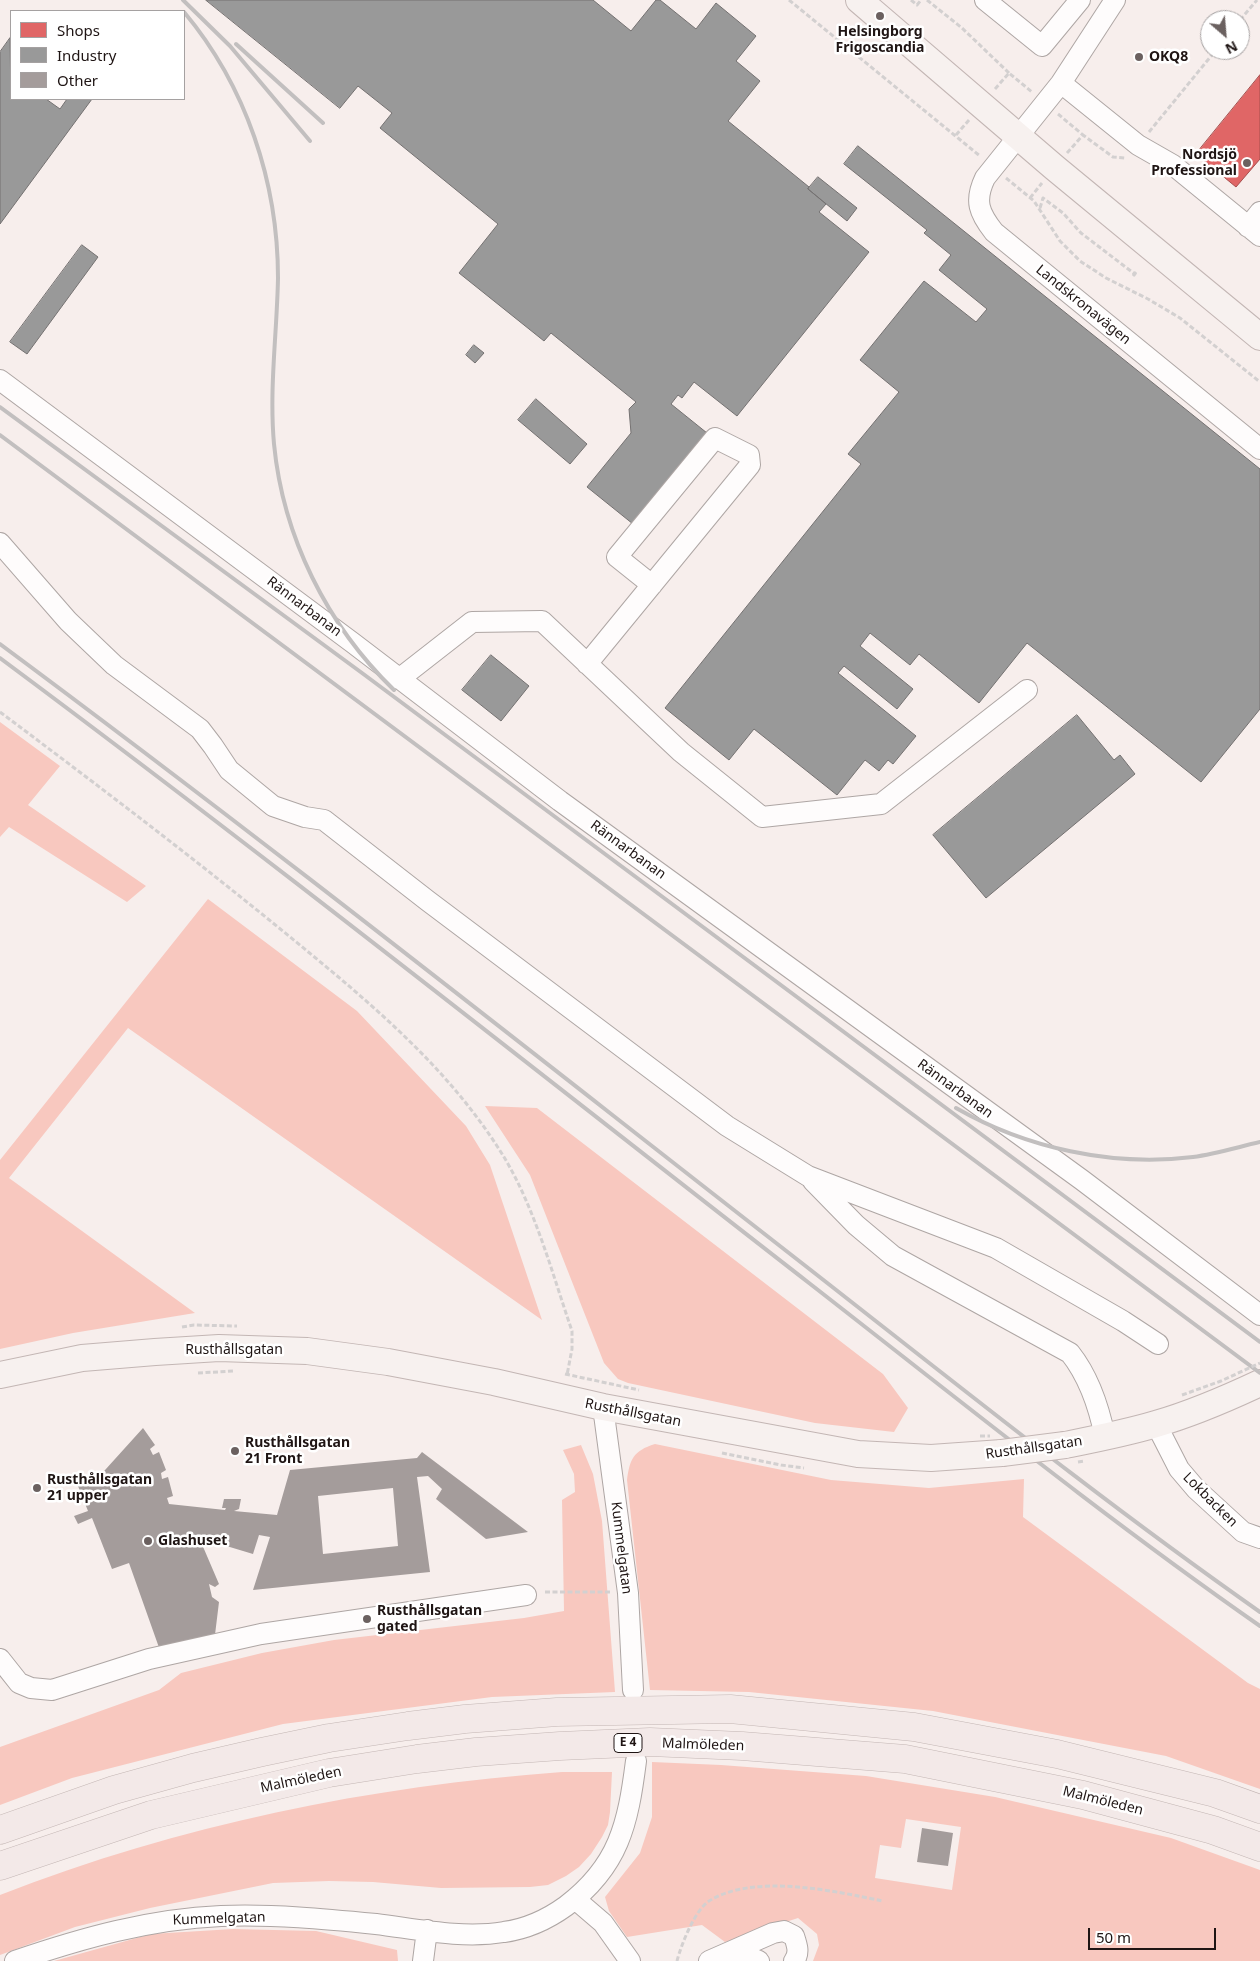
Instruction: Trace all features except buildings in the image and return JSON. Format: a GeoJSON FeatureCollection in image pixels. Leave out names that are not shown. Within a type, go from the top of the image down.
{"type":"FeatureCollection","features":[{"type":"Feature","properties":{"kind":"highway"},"geometry":{"type":"LineString","coordinates":[[0,1830],[59,1808],[123,1788],[202,1766],[329,1738],[466,1719],[586,1711],[730,1709],[914,1727],[1057,1754],[1215,1793],[1260,1809]]}},
{"type":"Feature","properties":{"kind":"highway","name":"Malmöleden"},"geometry":{"type":"LineString","coordinates":[[0,1866],[151,1815],[329,1773],[476,1752],[650,1742],[742,1746],[905,1758],[1083,1795],[1213,1830],[1260,1847]]}},
{"type":"Feature","properties":{"kind":"main road"},"geometry":{"type":"LineString","coordinates":[[859,0],[1154,251],[1260,337]]}},
{"type":"Feature","properties":{"kind":"main road","name":"Rusthållsgatan"},"geometry":{"type":"LineString","coordinates":[[0,1375],[82,1358],[202,1348],[307,1351],[388,1362],[494,1382],[603,1407],[858,1454],[931,1458],[1002,1453],[1106,1437],[1156,1424],[1187,1403],[1260,1383]]}},
{"type":"Feature","properties":{"kind":"street"},"geometry":{"type":"LineString","coordinates":[[985,0],[1042,46],[1080,0]]}},
{"type":"Feature","properties":{"kind":"street","name":"Landskronavägen"},"geometry":{"type":"LineString","coordinates":[[1115,0],[1062,83],[993,168],[980,188],[978,198],[980,211],[994,232],[1260,449]]}},
{"type":"Feature","properties":{"kind":"street"},"geometry":{"type":"LineString","coordinates":[[1062,83],[1138,145],[1173,165],[1256,225]]}},
{"type":"Feature","properties":{"kind":"street","name":"Rännarbanan"},"geometry":{"type":"LineString","coordinates":[[0,380],[560,801],[1082,1180],[1260,1315]]}},
{"type":"Feature","properties":{"kind":"street"},"geometry":{"type":"LineString","coordinates":[[587,664],[652,585],[750,465],[749,455],[715,438],[617,557],[652,585]]}},
{"type":"Feature","properties":{"kind":"street"},"geometry":{"type":"LineString","coordinates":[[0,543],[68,621],[114,665],[200,729],[229,770],[273,806],[305,817],[324,820],[436,907],[727,1126],[808,1176],[996,1248],[1123,1321],[1158,1344]]}},
{"type":"Feature","properties":{"kind":"street"},"geometry":{"type":"LineString","coordinates":[[399,679],[472,622],[542,622],[681,752],[762,817],[881,804],[1027,690]]}},
{"type":"Feature","properties":{"kind":"street"},"geometry":{"type":"LineString","coordinates":[[808,1176],[856,1225],[893,1256],[1070,1353],[1080,1366],[1094,1398],[1106,1437]]}},
{"type":"Feature","properties":{"kind":"street","name":"Kummelgatan"},"geometry":{"type":"LineString","coordinates":[[603,1407],[628,1593],[633,1690]]}},
{"type":"Feature","properties":{"kind":"street","name":"Lokbacken"},"geometry":{"type":"LineString","coordinates":[[1156,1424],[1179,1469],[1196,1489],[1242,1532],[1260,1538]]}},
{"type":"Feature","properties":{"kind":"street"},"geometry":{"type":"LineString","coordinates":[[0,1659],[19,1683],[31,1688],[52,1690],[162,1656],[262,1634],[535,1594]]}},
{"type":"Feature","properties":{"kind":"street","name":"Kummelgatan"},"geometry":{"type":"LineString","coordinates":[[15,1961],[108,1932],[156,1922],[221,1916],[319,1918],[482,1934],[523,1928],[540,1921],[575,1898],[599,1876],[610,1860],[619,1841],[631,1798],[636,1761]]}},
{"type":"Feature","properties":{"kind":"street"},"geometry":{"type":"LineString","coordinates":[[575,1898],[603,1923],[630,1961]]}},
{"type":"Feature","properties":{"kind":"street"},"geometry":{"type":"LineString","coordinates":[[422,1961],[427,1930]]}},
{"type":"Feature","properties":{"kind":"street"},"geometry":{"type":"LineString","coordinates":[[709,1961],[773,1933],[784,1931],[794,1936],[797,1944],[798,1954],[794,1961]]}},
{"type":"Feature","properties":{"kind":"street"},"geometry":{"type":"LineString","coordinates":[[736,1950],[759,1961]]}},
{"type":"Feature","properties":{"kind":"path"},"geometry":{"type":"LineString","coordinates":[[789,0],[956,135],[1034,202],[1060,241],[1080,261],[1106,278],[1180,318],[1260,382]]}},
{"type":"Feature","properties":{"kind":"path"},"geometry":{"type":"LineString","coordinates":[[911,0],[917,5],[921,0]]}},
{"type":"Feature","properties":{"kind":"path"},"geometry":{"type":"LineString","coordinates":[[928,0],[962,28],[1008,73],[1083,135]]}},
{"type":"Feature","properties":{"kind":"path"},"geometry":{"type":"LineString","coordinates":[[1248,10],[1256,0]]}},
{"type":"Feature","properties":{"kind":"path"},"geometry":{"type":"LineString","coordinates":[[956,135],[1008,73]]}},
{"type":"Feature","properties":{"kind":"path"},"geometry":{"type":"LineString","coordinates":[[1040,209],[1043,198],[1063,213],[1081,233],[1135,274]]}},
{"type":"Feature","properties":{"kind":"path"},"geometry":{"type":"LineString","coordinates":[[0,712],[154,829],[352,987],[417,1048],[462,1097],[498,1147],[522,1192],[572,1330],[572,1349],[561,1398]]}},
{"type":"Feature","properties":{"kind":"path"},"geometry":{"type":"LineString","coordinates":[[1187,1403],[1221,1381],[1260,1364]]}},
{"type":"Feature","properties":{"kind":"path"},"geometry":{"type":"LineString","coordinates":[[189,1373],[240,1370]]}},
{"type":"Feature","properties":{"kind":"path"},"geometry":{"type":"LineString","coordinates":[[713,1451],[781,1465],[809,1468]]}},
{"type":"Feature","properties":{"kind":"path"},"geometry":{"type":"LineString","coordinates":[[535,1594],[628,1593]]}},
{"type":"Feature","properties":{"kind":"path"},"geometry":{"type":"LineString","coordinates":[[677,1961],[681,1945],[698,1914],[708,1901],[731,1891],[757,1887],[812,1888],[882,1900]]}},
{"type":"Feature","properties":{"kind":"shaded area"},"geometry":{"type":"Polygon","coordinates":[[[0,722],[60,766],[28,805],[146,886],[127,902],[9,827],[0,837],[0,722]]]}},
{"type":"Feature","properties":{"kind":"shaded area"},"geometry":{"type":"Polygon","coordinates":[[[208,899],[357,1011],[466,1126],[490,1165],[542,1320],[128,1028],[9,1178],[195,1313],[73,1333],[0,1349],[0,1160],[208,899]]]}},
{"type":"Feature","properties":{"kind":"shaded area"},"geometry":{"type":"Polygon","coordinates":[[[485,1106],[537,1108],[883,1374],[908,1408],[894,1432],[815,1423],[628,1383],[618,1379],[604,1363],[530,1175],[485,1106]]]}},
{"type":"Feature","properties":{"kind":"shaded area"},"geometry":{"type":"Polygon","coordinates":[[[655,1444],[831,1480],[929,1488],[1024,1479],[1023,1517],[1248,1683],[1260,1689],[1260,1789],[1166,1756],[933,1711],[749,1692],[650,1690],[627,1480],[631,1461],[637,1453],[655,1444]]]}},
{"type":"Feature","properties":{"kind":"shaded area"},"geometry":{"type":"Polygon","coordinates":[[[581,1445],[593,1474],[602,1521],[615,1692],[492,1697],[283,1724],[72,1778],[0,1805],[0,1747],[159,1690],[181,1673],[262,1653],[334,1640],[524,1618],[564,1611],[562,1500],[575,1492],[574,1474],[563,1450],[581,1445]]]}},
{"type":"Feature","properties":{"kind":"shaded area"},"geometry":{"type":"Polygon","coordinates":[[[652,1762],[721,1765],[866,1776],[995,1797],[1171,1838],[1260,1870],[1260,1961],[813,1961],[819,1945],[817,1934],[798,1918],[725,1942],[702,1925],[627,1937],[609,1911],[605,1897],[640,1853],[652,1817],[652,1762]],[[906,1819],[901,1848],[880,1845],[875,1878],[952,1890],[961,1827],[906,1819]]]}},
{"type":"Feature","properties":{"kind":"shaded area"},"geometry":{"type":"Polygon","coordinates":[[[562,1772],[612,1772],[610,1812],[608,1825],[591,1854],[579,1867],[548,1885],[441,1888],[373,1882],[273,1883],[150,1908],[75,1927],[0,1955],[0,1895],[68,1870],[136,1848],[276,1812],[418,1787],[562,1772]]]}},
{"type":"Feature","properties":{"kind":"shaded area"},"geometry":{"type":"Polygon","coordinates":[[[233,1929],[316,1931],[397,1950],[398,1961],[54,1961],[151,1934],[233,1929]]]}},
{"type":"Feature","properties":{"kind":"railway"},"geometry":{"type":"LineString","coordinates":[[183,0],[230,46],[310,141]]}},
{"type":"Feature","properties":{"kind":"railway"},"geometry":{"type":"LineString","coordinates":[[185,13],[225,71],[241,103],[265,171],[277,242],[278,278],[273,382],[274,444],[279,479],[287,513],[298,546],[312,578],[329,608],[348,637],[370,665],[394,690]]}},
{"type":"Feature","properties":{"kind":"railway"},"geometry":{"type":"LineString","coordinates":[[236,44],[323,123]]}},
{"type":"Feature","properties":{"kind":"railway"},"geometry":{"type":"LineString","coordinates":[[0,407],[362,673],[1260,1342]]}},
{"type":"Feature","properties":{"kind":"railway"},"geometry":{"type":"LineString","coordinates":[[0,435],[1260,1373]]}},
{"type":"Feature","properties":{"kind":"railway"},"geometry":{"type":"LineString","coordinates":[[0,644],[303,874],[1029,1441],[1144,1528],[1260,1612]]}},
{"type":"Feature","properties":{"kind":"railway"},"geometry":{"type":"LineString","coordinates":[[0,658],[305,890],[1032,1458],[1260,1626]]}},
{"type":"Feature","properties":{"kind":"railway"},"geometry":{"type":"LineString","coordinates":[[956,1108],[983,1122],[1040,1144],[1101,1156],[1132,1159],[1193,1157],[1260,1142]]}},
{"type":"Feature","properties":{"kind":"place","name":"Helsingborg Frigoscandia"},"geometry":{"type":"Point","coordinates":[880,16]}},
{"type":"Feature","properties":{"kind":"place","name":"OKQ8"},"geometry":{"type":"Point","coordinates":[1139,57]}},
{"type":"Feature","properties":{"kind":"place","name":"Nordsjö Professional"},"geometry":{"type":"Point","coordinates":[1247,163]}},
{"type":"Feature","properties":{"kind":"place","name":"Rusthållsgatan 21 Front"},"geometry":{"type":"Point","coordinates":[235,1451]}},
{"type":"Feature","properties":{"kind":"place","name":"Rusthållsgatan 21 upper"},"geometry":{"type":"Point","coordinates":[37,1488]}},
{"type":"Feature","properties":{"kind":"place","name":"Glashuset"},"geometry":{"type":"Point","coordinates":[148,1541]}},
{"type":"Feature","properties":{"kind":"place","name":"Rusthållsgatan gated"},"geometry":{"type":"Point","coordinates":[367,1619]}}]}
